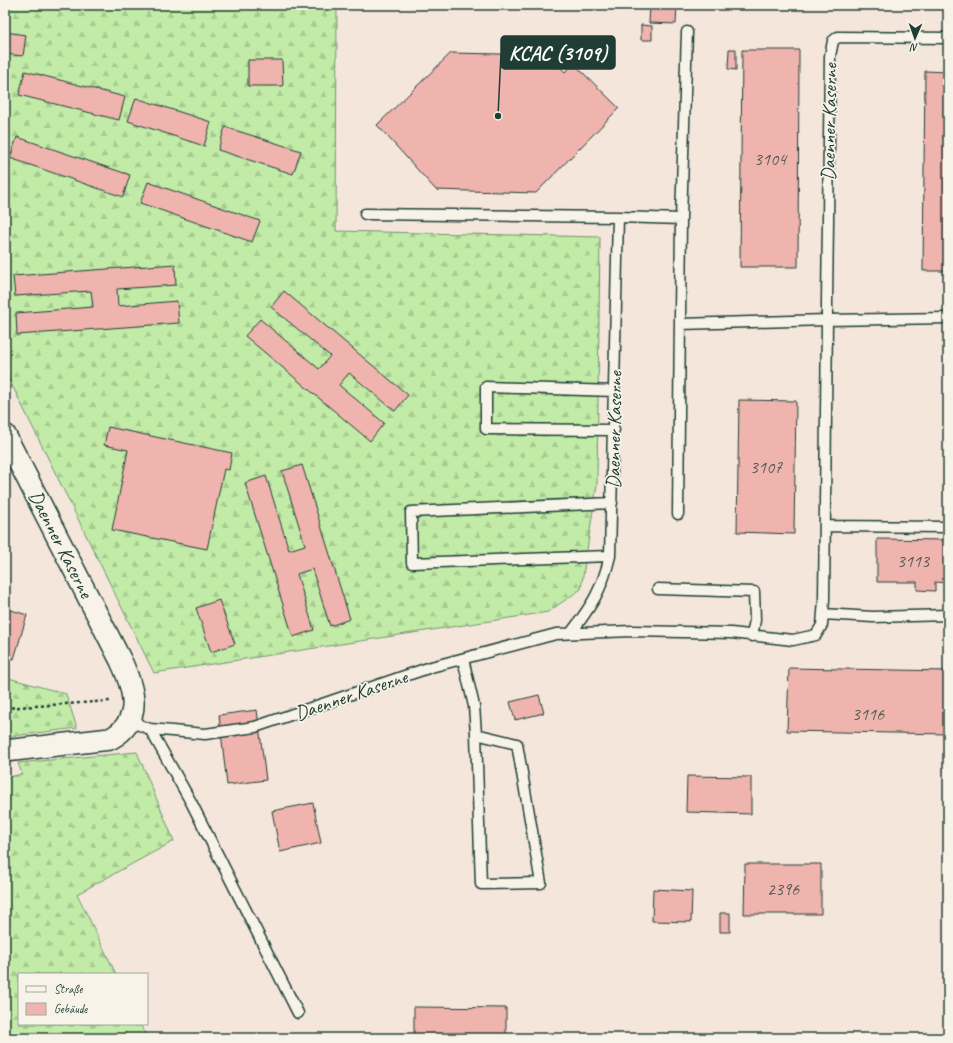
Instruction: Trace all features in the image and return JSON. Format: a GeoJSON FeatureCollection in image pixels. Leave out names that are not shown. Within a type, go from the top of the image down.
{"type":"FeatureCollection","features":[{"type":"Feature","properties":{"kind":"street","name":"Daenner Kaserne"},"geometry":{"type":"LineString","coordinates":[[5,435],[124,666],[132,689],[134,701],[129,721],[123,730],[110,739],[5,751]]}},
{"type":"Feature","properties":{"kind":"lane"},"geometry":{"type":"LineString","coordinates":[[678,514],[681,219],[687,32]]}},
{"type":"Feature","properties":{"kind":"lane","name":"Daenner Kaserne"},"geometry":{"type":"LineString","coordinates":[[129,721],[150,729],[205,734],[256,727],[431,668],[556,634],[640,631],[752,636],[793,640],[816,635],[822,625],[823,614],[830,64],[833,41],[838,37],[948,38]]}},
{"type":"Feature","properties":{"kind":"lane"},"geometry":{"type":"LineString","coordinates":[[365,214],[681,219]]}},
{"type":"Feature","properties":{"kind":"lane","name":"Daenner Kaserne"},"geometry":{"type":"LineString","coordinates":[[571,633],[590,608],[604,582],[610,556],[618,217]]}},
{"type":"Feature","properties":{"kind":"lane"},"geometry":{"type":"LineString","coordinates":[[680,324],[948,318]]}},
{"type":"Feature","properties":{"kind":"lane"},"geometry":{"type":"LineString","coordinates":[[614,430],[486,428],[486,386],[615,391]]}},
{"type":"Feature","properties":{"kind":"lane"},"geometry":{"type":"LineString","coordinates":[[610,556],[412,563],[411,512],[612,503]]}},
{"type":"Feature","properties":{"kind":"lane"},"geometry":{"type":"LineString","coordinates":[[825,526],[948,527]]}},
{"type":"Feature","properties":{"kind":"lane"},"geometry":{"type":"LineString","coordinates":[[658,589],[754,592],[755,620],[752,636]]}},
{"type":"Feature","properties":{"kind":"lane"},"geometry":{"type":"LineString","coordinates":[[823,614],[873,617],[948,615]]}},
{"type":"Feature","properties":{"kind":"lane"},"geometry":{"type":"LineString","coordinates":[[463,659],[474,706],[480,884],[541,883],[518,744],[476,734]]}},
{"type":"Feature","properties":{"kind":"lane"},"geometry":{"type":"LineString","coordinates":[[150,729],[191,802],[298,1014]]}},
{"type":"Feature","properties":{"kind":"path"},"geometry":{"type":"LineString","coordinates":[[5,708],[111,702]]}},
{"type":"Feature","properties":{"kind":"green space"},"geometry":{"type":"Polygon","coordinates":[[[5,5],[337,5],[336,231],[600,237],[597,484],[581,589],[548,612],[154,673],[5,371],[5,5]]]}},
{"type":"Feature","properties":{"kind":"green space"},"geometry":{"type":"Polygon","coordinates":[[[5,677],[66,694],[77,728],[5,737],[5,677]]]}},
{"type":"Feature","properties":{"kind":"green space"},"geometry":{"type":"Polygon","coordinates":[[[137,752],[174,841],[77,894],[116,973],[18,973],[18,1025],[140,1025],[147,1038],[5,1038],[5,778],[22,774],[18,763],[137,752]]]}},
{"type":"Feature","properties":{"kind":"building"},"geometry":{"type":"Polygon","coordinates":[[[650,5],[677,5],[676,24],[649,23],[650,5]]]}},
{"type":"Feature","properties":{"kind":"building"},"geometry":{"type":"Polygon","coordinates":[[[641,25],[652,26],[652,40],[641,40],[641,25]]]}},
{"type":"Feature","properties":{"kind":"building"},"geometry":{"type":"Polygon","coordinates":[[[5,32],[26,35],[23,56],[5,54],[5,32]]]}},
{"type":"Feature","properties":{"kind":"building"},"geometry":{"type":"Polygon","coordinates":[[[729,49],[736,49],[736,70],[728,69],[729,49]]]}},
{"type":"Feature","properties":{"kind":"building"},"geometry":{"type":"Polygon","coordinates":[[[742,50],[799,50],[798,267],[740,267],[742,50]]]}},
{"type":"Feature","properties":{"kind":"building"},"geometry":{"type":"Polygon","coordinates":[[[451,53],[548,55],[565,72],[574,64],[619,108],[536,193],[436,190],[377,125],[451,53]]]}},
{"type":"Feature","properties":{"kind":"building"},"geometry":{"type":"Polygon","coordinates":[[[248,60],[282,60],[283,86],[248,86],[248,60]]]}},
{"type":"Feature","properties":{"kind":"building"},"geometry":{"type":"Polygon","coordinates":[[[25,71],[125,97],[119,120],[19,95],[25,71]]]}},
{"type":"Feature","properties":{"kind":"building"},"geometry":{"type":"Polygon","coordinates":[[[925,71],[948,72],[948,271],[923,271],[925,71]]]}},
{"type":"Feature","properties":{"kind":"building"},"geometry":{"type":"Polygon","coordinates":[[[136,98],[211,122],[204,146],[128,121],[136,98]]]}},
{"type":"Feature","properties":{"kind":"building"},"geometry":{"type":"Polygon","coordinates":[[[225,127],[301,151],[293,174],[218,150],[225,127]]]}},
{"type":"Feature","properties":{"kind":"building"},"geometry":{"type":"Polygon","coordinates":[[[17,137],[130,175],[123,197],[10,158],[17,137]]]}},
{"type":"Feature","properties":{"kind":"building"},"geometry":{"type":"Polygon","coordinates":[[[148,182],[260,221],[252,242],[140,203],[148,182]]]}},
{"type":"Feature","properties":{"kind":"building"},"geometry":{"type":"Polygon","coordinates":[[[175,264],[176,285],[117,289],[118,306],[177,301],[179,323],[17,335],[16,313],[93,307],[91,291],[15,296],[13,276],[175,264]]]}},
{"type":"Feature","properties":{"kind":"building"},"geometry":{"type":"Polygon","coordinates":[[[284,291],[408,395],[395,411],[349,373],[339,385],[384,423],[370,441],[245,336],[260,319],[319,369],[330,356],[271,307],[284,291]]]}},
{"type":"Feature","properties":{"kind":"building"},"geometry":{"type":"Polygon","coordinates":[[[739,400],[796,401],[794,534],[737,532],[739,400]]]}},
{"type":"Feature","properties":{"kind":"building"},"geometry":{"type":"Polygon","coordinates":[[[108,427],[232,453],[229,470],[224,469],[207,549],[112,530],[128,450],[104,445],[108,427]]]}},
{"type":"Feature","properties":{"kind":"building"},"geometry":{"type":"Polygon","coordinates":[[[302,465],[350,619],[330,626],[312,569],[297,574],[314,630],[293,637],[245,483],[266,476],[289,550],[305,545],[282,471],[302,465]]]}},
{"type":"Feature","properties":{"kind":"building"},"geometry":{"type":"Polygon","coordinates":[[[877,539],[948,540],[948,583],[935,582],[935,591],[917,590],[917,582],[877,582],[877,539]]]}},
{"type":"Feature","properties":{"kind":"building"},"geometry":{"type":"Polygon","coordinates":[[[219,600],[235,644],[211,652],[196,608],[219,600]]]}},
{"type":"Feature","properties":{"kind":"building"},"geometry":{"type":"Polygon","coordinates":[[[5,608],[27,615],[14,659],[5,657],[5,608]]]}},
{"type":"Feature","properties":{"kind":"building"},"geometry":{"type":"Polygon","coordinates":[[[789,668],[948,671],[947,734],[787,731],[789,668]]]}},
{"type":"Feature","properties":{"kind":"building"},"geometry":{"type":"Polygon","coordinates":[[[539,695],[544,713],[515,720],[510,702],[539,695]]]}},
{"type":"Feature","properties":{"kind":"building"},"geometry":{"type":"Polygon","coordinates":[[[257,710],[266,780],[227,785],[219,715],[257,710]]]}},
{"type":"Feature","properties":{"kind":"building"},"geometry":{"type":"Polygon","coordinates":[[[687,776],[751,777],[751,814],[686,812],[687,776]]]}},
{"type":"Feature","properties":{"kind":"building"},"geometry":{"type":"Polygon","coordinates":[[[313,803],[321,843],[280,852],[272,811],[313,803]]]}},
{"type":"Feature","properties":{"kind":"building"},"geometry":{"type":"Polygon","coordinates":[[[745,864],[821,864],[821,914],[744,914],[745,864]]]}},
{"type":"Feature","properties":{"kind":"building"},"geometry":{"type":"Polygon","coordinates":[[[653,889],[692,891],[691,922],[652,921],[653,889]]]}},
{"type":"Feature","properties":{"kind":"building"},"geometry":{"type":"Polygon","coordinates":[[[720,913],[730,913],[730,932],[720,932],[720,913]]]}},
{"type":"Feature","properties":{"kind":"building"},"geometry":{"type":"Polygon","coordinates":[[[414,1007],[506,1008],[506,1038],[414,1038],[414,1007]]]}},
{"type":"Feature","properties":{"kind":"place","name":"KCAC (3109)"},"geometry":{"type":"Point","coordinates":[498,116]}}]}
